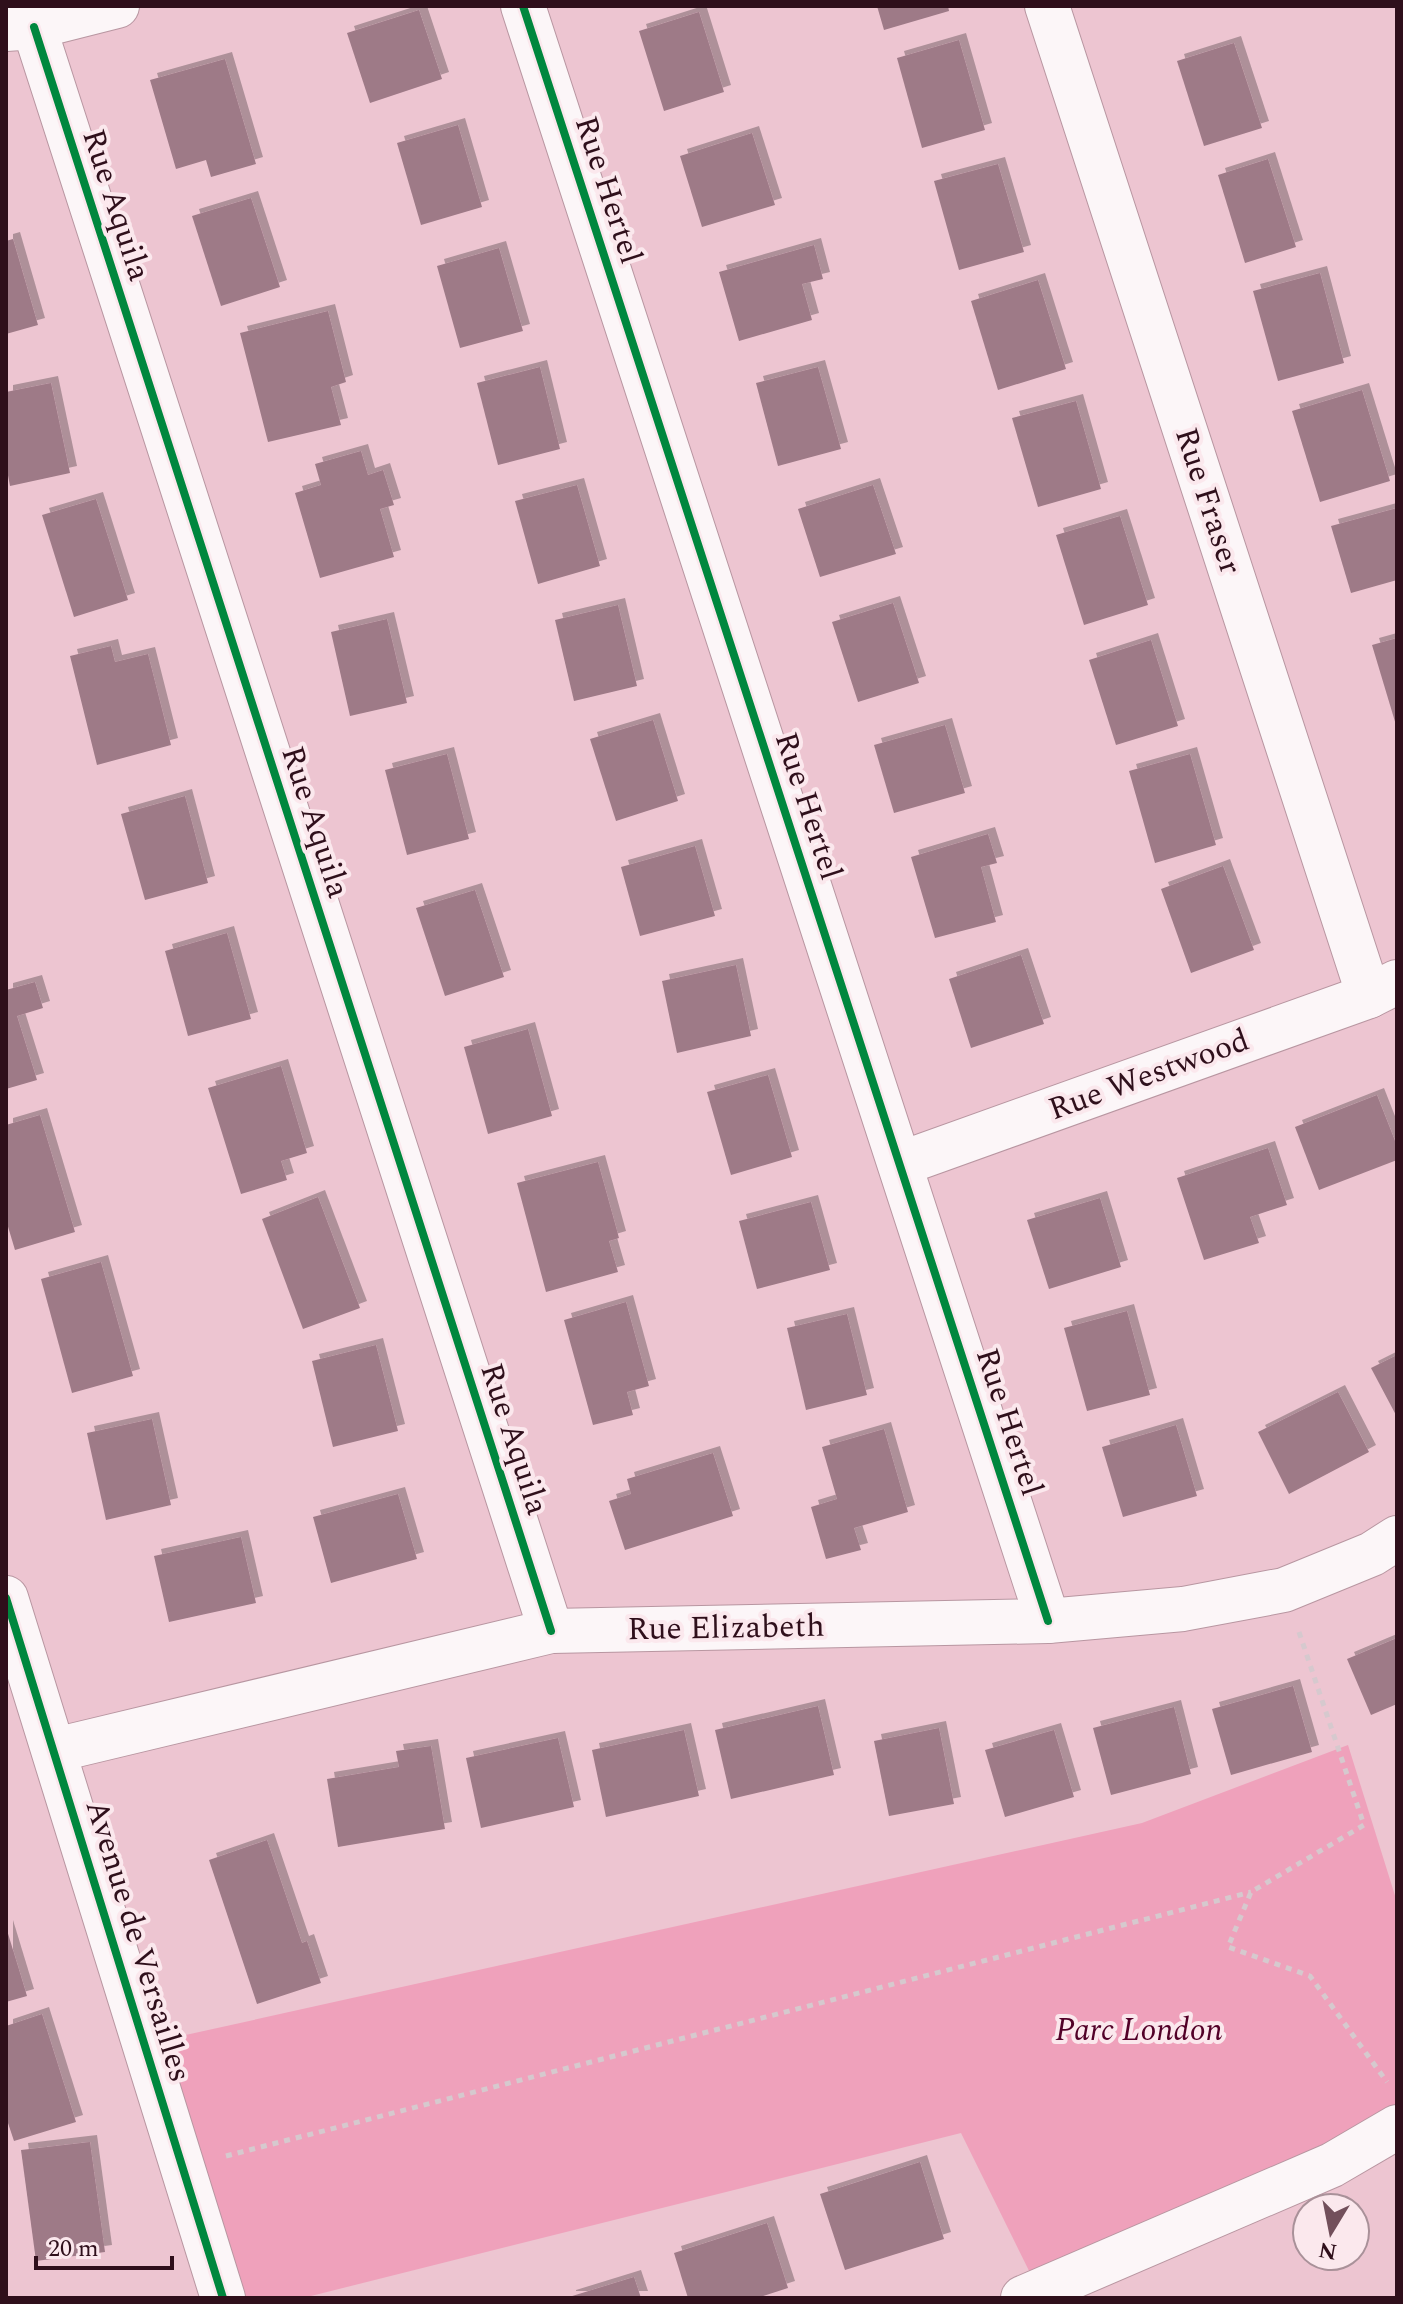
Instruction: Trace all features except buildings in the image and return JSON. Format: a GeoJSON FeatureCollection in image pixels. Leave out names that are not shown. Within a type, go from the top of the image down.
{"type":"FeatureCollection","features":[{"type":"Feature","properties":{"kind":"street"},"geometry":{"type":"LineString","coordinates":[[20,28],[117,6]]}},
{"type":"Feature","properties":{"kind":"street","name":"Rue Hertel"},"geometry":{"type":"LineString","coordinates":[[523,6],[1048,1621]]}},
{"type":"Feature","properties":{"kind":"street","name":"Rue Fraser"},"geometry":{"type":"LineString","coordinates":[[1047,6],[1383,989]]}},
{"type":"Feature","properties":{"kind":"street","name":"Rue Aquila"},"geometry":{"type":"LineString","coordinates":[[20,28],[551,1631]]}},
{"type":"Feature","properties":{"kind":"street","name":"Rue Westwood"},"geometry":{"type":"LineString","coordinates":[[900,1164],[1383,989]]}},
{"type":"Feature","properties":{"kind":"street","name":"Rue Elizabeth"},"geometry":{"type":"LineString","coordinates":[[55,1750],[551,1631],[1048,1621],[1183,1609],[1284,1590],[1372,1554],[1397,1538]]}},
{"type":"Feature","properties":{"kind":"street","name":"Avenue de Versailles"},"geometry":{"type":"LineString","coordinates":[[6,1598],[223,2298]]}},
{"type":"Feature","properties":{"kind":"street"},"geometry":{"type":"LineString","coordinates":[[1023,2298],[1332,2165],[1397,2127]]}},
{"type":"Feature","properties":{"kind":"path"},"geometry":{"type":"LineString","coordinates":[[182,2167],[1251,1892],[1364,1825],[1284,1590]]}},
{"type":"Feature","properties":{"kind":"path"},"geometry":{"type":"LineString","coordinates":[[1251,1892],[1228,1947],[1310,1976],[1388,2084]]}},
{"type":"Feature","properties":{"kind":"green space","name":"Parc London"},"geometry":{"type":"Polygon","coordinates":[[[1348,1745],[1397,1902],[1397,2127],[1040,2293],[961,2133],[303,2298],[223,2298],[145,2044],[1142,1823],[1348,1745]]]}},
{"type":"Feature","properties":{"kind":"cycle path"},"geometry":{"type":"LineString","coordinates":[[523,6],[1048,1621]]}},
{"type":"Feature","properties":{"kind":"cycle path"},"geometry":{"type":"LineString","coordinates":[[34,27],[551,1631]]}},
{"type":"Feature","properties":{"kind":"cycle path"},"geometry":{"type":"LineString","coordinates":[[6,1598],[223,2298]]}}]}
